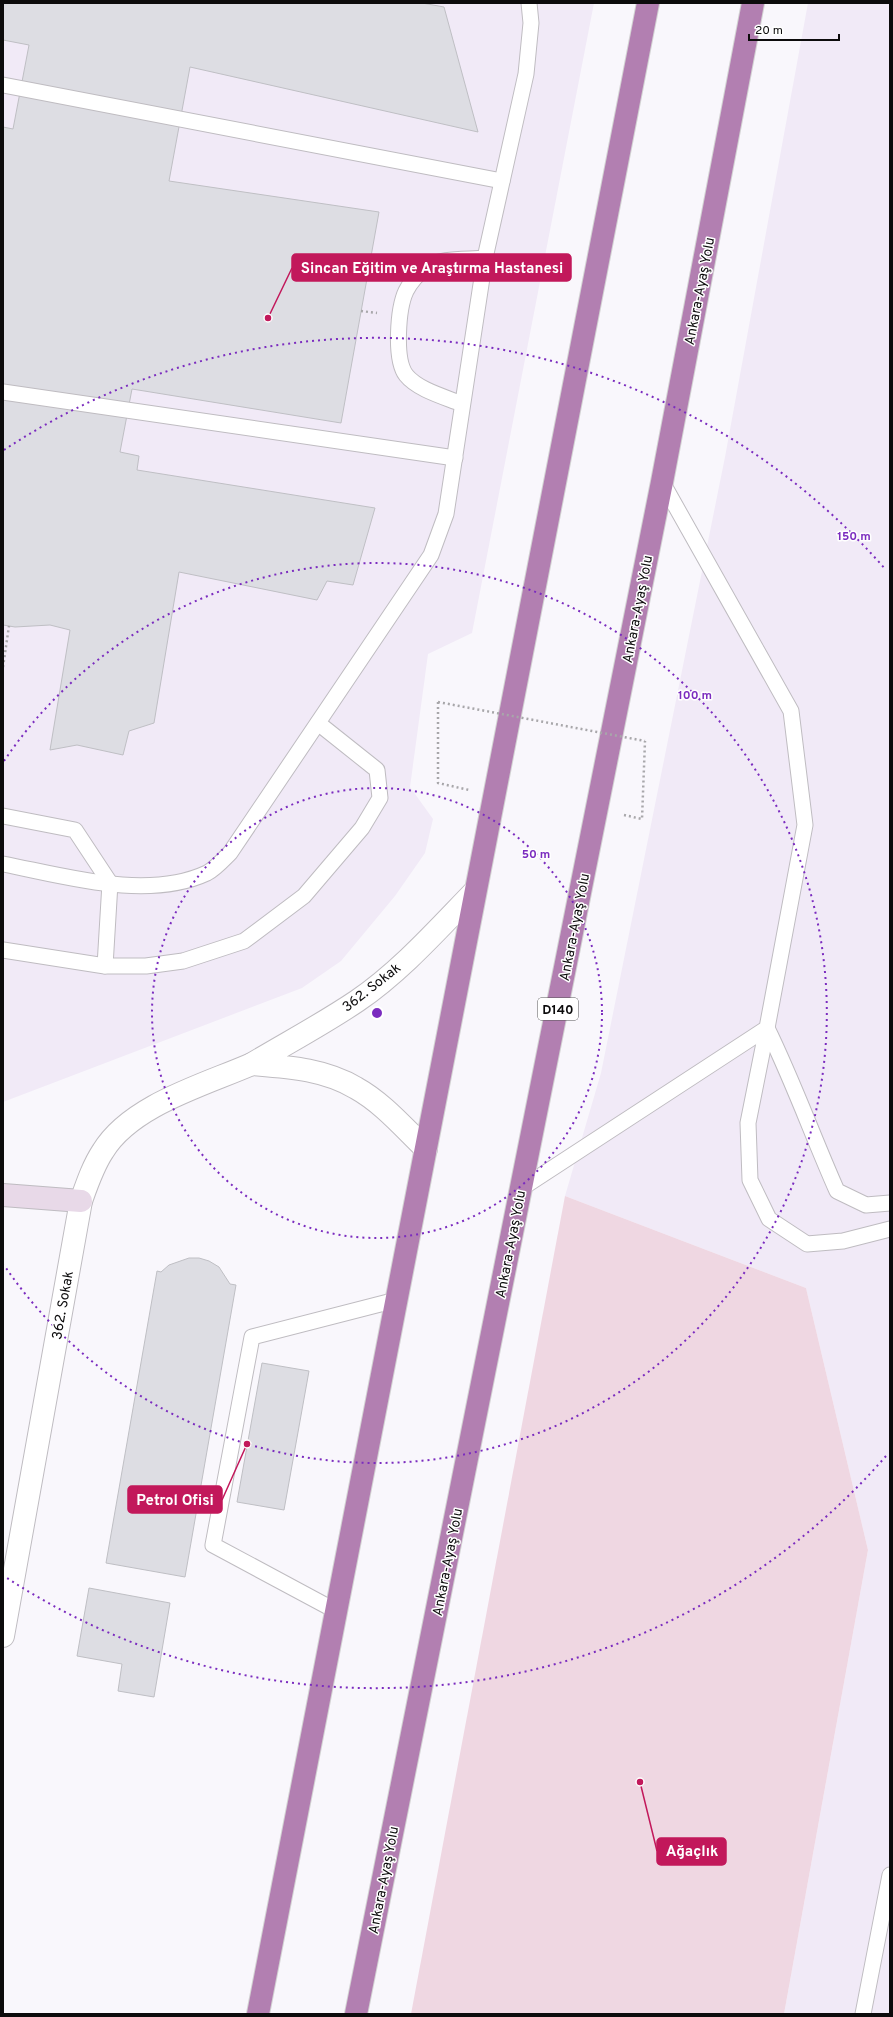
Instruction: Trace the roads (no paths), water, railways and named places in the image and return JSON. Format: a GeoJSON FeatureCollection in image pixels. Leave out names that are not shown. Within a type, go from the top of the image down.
{"type":"FeatureCollection","features":[{"type":"Feature","properties":{"kind":"highway"},"geometry":{"type":"LineString","coordinates":[[258,2014],[648,3]]}},
{"type":"Feature","properties":{"kind":"highway","name":"Ankara-Ayaş Yolu"},"geometry":{"type":"LineString","coordinates":[[356,2014],[662,482],[753,3]]}},
{"type":"Feature","properties":{"kind":"main road"},"geometry":{"type":"LineString","coordinates":[[3,1194],[81,1201]]}},
{"type":"Feature","properties":{"kind":"street","name":"362. Sokak"},"geometry":{"type":"LineString","coordinates":[[3,1636],[81,1201],[93,1168],[103,1150],[117,1133],[131,1120],[150,1108],[252,1064],[357,1001],[406,960],[475,891]]}},
{"type":"Feature","properties":{"kind":"street","name":"362. Sokak"},"geometry":{"type":"LineString","coordinates":[[252,1064],[292,1068],[324,1074],[356,1088],[386,1110],[426,1149]]}},
{"type":"Feature","properties":{"kind":"lane"},"geometry":{"type":"LineString","coordinates":[[3,864],[110,883],[149,886],[171,885],[208,872],[230,854],[431,555],[446,514],[485,258],[526,74],[531,23],[529,3]]}},
{"type":"Feature","properties":{"kind":"lane"},"geometry":{"type":"LineString","coordinates":[[3,85],[502,181]]}},
{"type":"Feature","properties":{"kind":"lane"},"geometry":{"type":"LineString","coordinates":[[462,404],[421,386],[406,375],[401,363],[399,343],[402,308],[406,292],[414,280],[426,267],[445,261],[485,258]]}},
{"type":"Feature","properties":{"kind":"lane"},"geometry":{"type":"LineString","coordinates":[[3,392],[455,458]]}},
{"type":"Feature","properties":{"kind":"lane"},"geometry":{"type":"LineString","coordinates":[[662,482],[792,711],[805,825],[748,1123],[750,1180],[769,1219],[807,1244],[843,1241],[890,1229]]}},
{"type":"Feature","properties":{"kind":"lane"},"geometry":{"type":"LineString","coordinates":[[3,950],[105,966],[146,966],[183,961],[244,941],[304,896],[362,828],[380,798],[377,770],[318,723]]}},
{"type":"Feature","properties":{"kind":"lane"},"geometry":{"type":"LineString","coordinates":[[3,816],[75,830],[110,883],[105,966]]}},
{"type":"Feature","properties":{"kind":"lane"},"geometry":{"type":"LineString","coordinates":[[522,1188],[767,1028]]}},
{"type":"Feature","properties":{"kind":"lane"},"geometry":{"type":"LineString","coordinates":[[767,1028],[789,1074],[814,1139],[837,1191],[866,1205],[890,1203]]}},
{"type":"Feature","properties":{"kind":"lane"},"geometry":{"type":"LineString","coordinates":[[336,1611],[213,1545],[252,1337],[396,1300]]}},
{"type":"Feature","properties":{"kind":"lane"},"geometry":{"type":"LineString","coordinates":[[863,2014],[890,1876]]}},
{"type":"Feature","properties":{"kind":"place","name":"Sincan Eğitim ve Araştırma Hastanesi"},"geometry":{"type":"Point","coordinates":[268,318]}},
{"type":"Feature","properties":{"kind":"place","name":"Petrol Ofisi"},"geometry":{"type":"Point","coordinates":[247,1444]}},
{"type":"Feature","properties":{"kind":"place","name":"Ağaçlık"},"geometry":{"type":"Point","coordinates":[640,1782]}}]}
